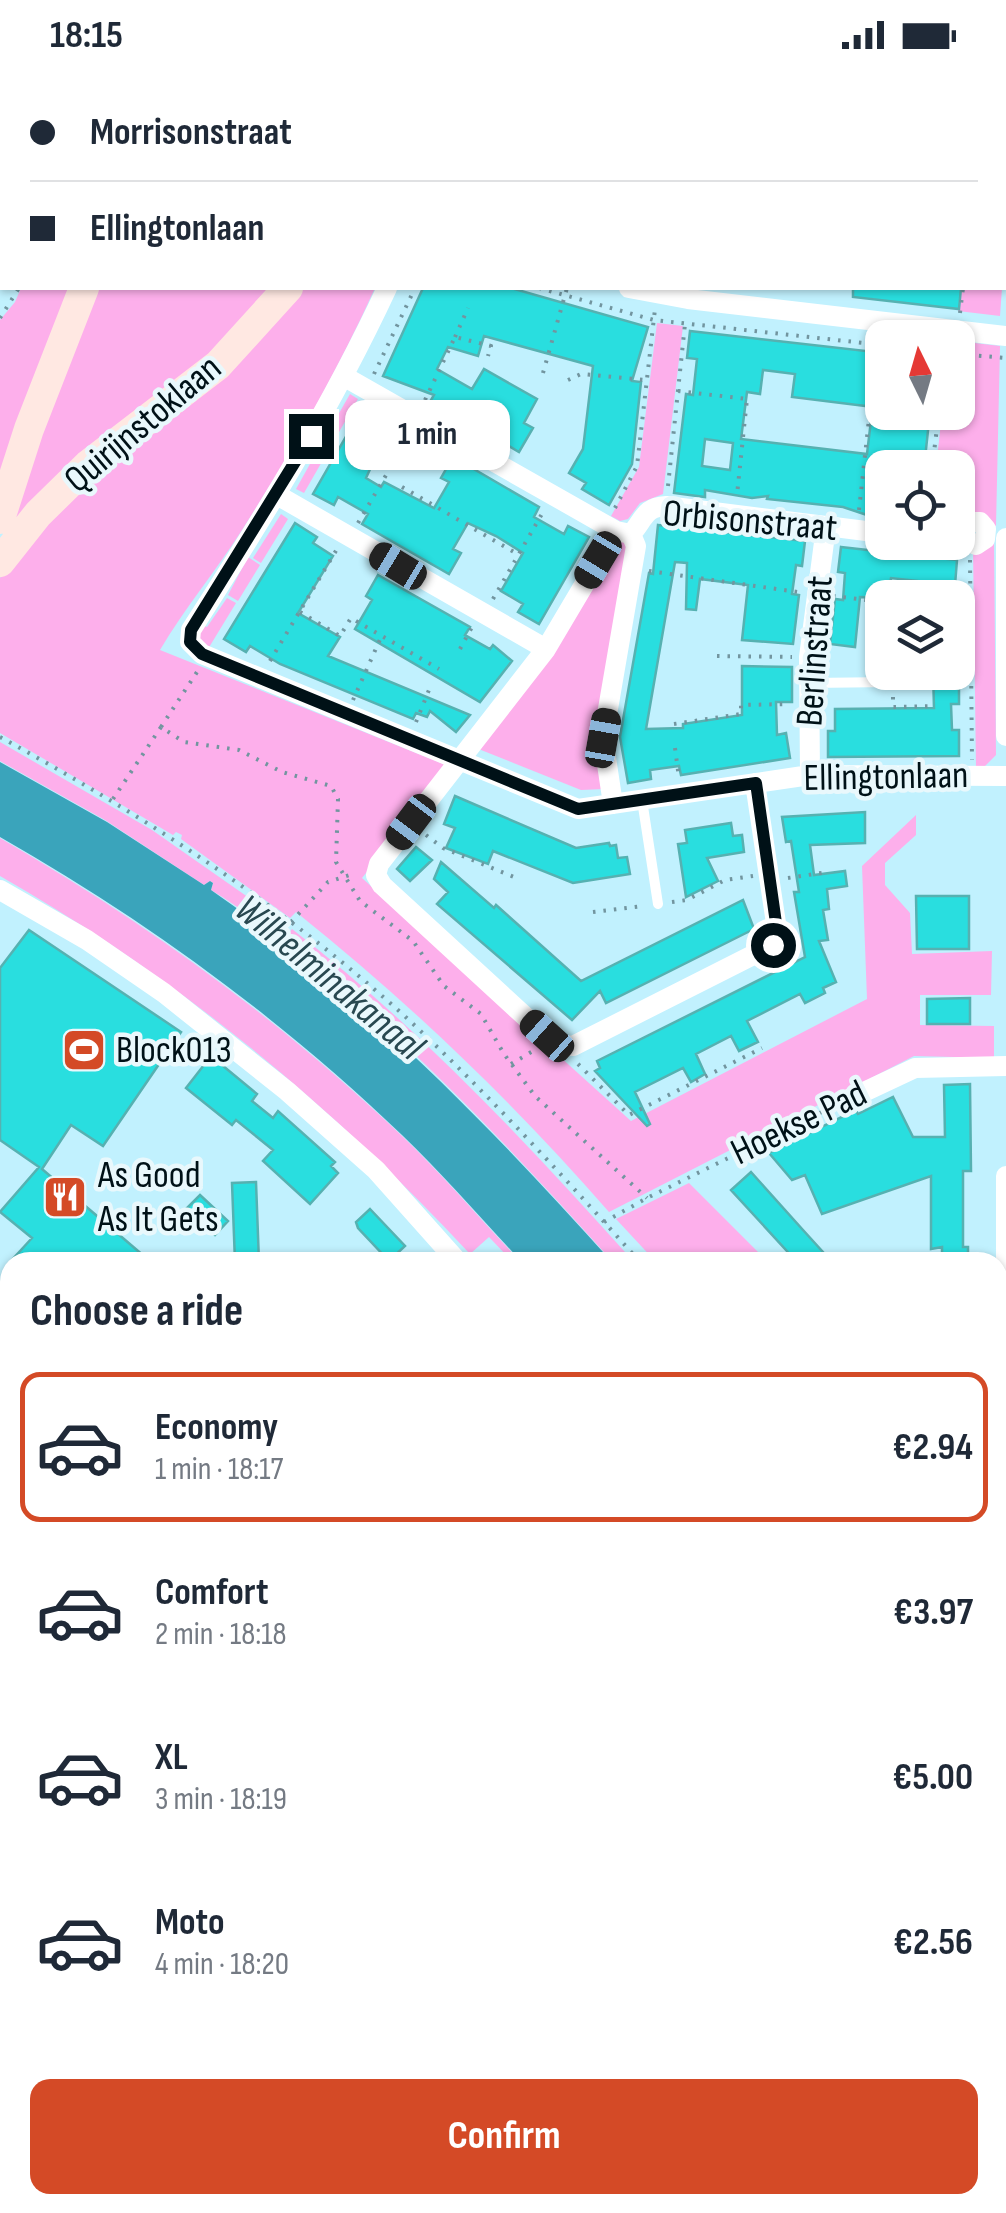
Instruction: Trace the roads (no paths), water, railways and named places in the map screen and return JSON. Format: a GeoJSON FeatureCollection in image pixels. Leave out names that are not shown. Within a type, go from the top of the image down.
{"type":"FeatureCollection","features":[{"type":"Feature","properties":{"kind":"street","name":"Quirijnstoklaan"},"geometry":{"type":"LineString","coordinates":[[0,519],[28,429],[83,290]]}},
{"type":"Feature","properties":{"kind":"street","name":"Quirijnstoklaan"},"geometry":{"type":"LineString","coordinates":[[0,562],[38,514],[88,465],[218,365],[286,290]]}},
{"type":"Feature","properties":{"kind":"street"},"geometry":{"type":"LineString","coordinates":[[386,290],[345,377],[277,496],[546,648]]}},
{"type":"Feature","properties":{"kind":"street"},"geometry":{"type":"LineString","coordinates":[[637,290],[1006,336]]}},
{"type":"Feature","properties":{"kind":"street"},"geometry":{"type":"LineString","coordinates":[[345,377],[617,530],[636,546],[603,738],[612,804]]}},
{"type":"Feature","properties":{"kind":"street","name":"Ellingtonlaan"},"geometry":{"type":"LineString","coordinates":[[277,496],[191,630],[190,642],[207,656],[578,809],[810,776],[1006,776]]}},
{"type":"Feature","properties":{"kind":"street","name":"Orbisonstraat"},"geometry":{"type":"LineString","coordinates":[[617,530],[650,508],[666,506],[865,531]]}},
{"type":"Feature","properties":{"kind":"street","name":"Berlinstraat"},"geometry":{"type":"LineString","coordinates":[[810,776],[809,656],[826,527]]}},
{"type":"Feature","properties":{"kind":"street"},"geometry":{"type":"LineString","coordinates":[[617,530],[546,648],[379,864],[376,875],[382,886],[555,1044],[573,1046],[773,945],[777,938],[756,783]]}},
{"type":"Feature","properties":{"kind":"street"},"geometry":{"type":"LineString","coordinates":[[1006,538],[1006,736]]}},
{"type":"Feature","properties":{"kind":"street"},"geometry":{"type":"LineString","coordinates":[[0,890],[87,940],[164,993],[272,1079],[376,1170],[448,1252]]}},
{"type":"Feature","properties":{"kind":"street","name":"Hoekse Pad"},"geometry":{"type":"LineString","coordinates":[[849,1099],[915,1068],[1006,1066]]}},
{"type":"Feature","properties":{"kind":"street"},"geometry":{"type":"LineString","coordinates":[[1006,1176],[1006,1252]]}},
{"type":"Feature","properties":{"kind":"lane"},"geometry":{"type":"LineString","coordinates":[[809,694],[865,686]]}},
{"type":"Feature","properties":{"kind":"lane"},"geometry":{"type":"LineString","coordinates":[[642,800],[658,904]]}},
{"type":"Feature","properties":{"kind":"water"},"geometry":{"type":"Polygon","coordinates":[[[0,762],[107,822],[204,885],[213,883],[211,890],[320,973],[422,1064],[603,1252],[513,1252],[402,1135],[309,1051],[159,937],[0,837],[0,762]]]}},
{"type":"Feature","properties":{"kind":"place","name":"Block013"},"geometry":{"type":"Point","coordinates":[84,1050]}},
{"type":"Feature","properties":{"kind":"place","name":"As Good As It Gets"},"geometry":{"type":"Point","coordinates":[65,1197]}},
{"type":"Feature","properties":{"kind":"water label","name":"Wilhelminakanaal"},"geometry":{"type":"Point","coordinates":[329,978]}}]}
